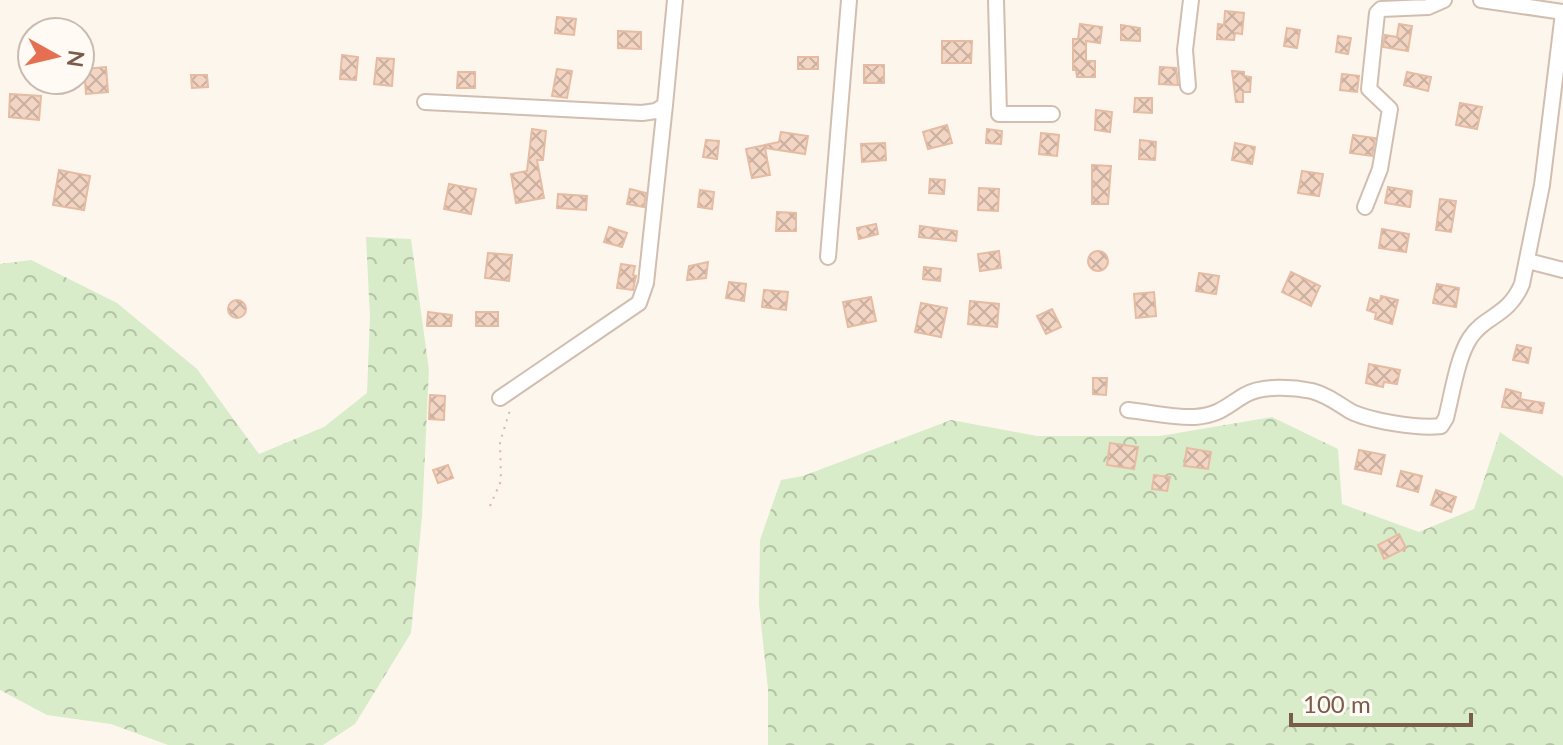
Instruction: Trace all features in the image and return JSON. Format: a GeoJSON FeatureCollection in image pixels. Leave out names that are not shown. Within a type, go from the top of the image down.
{"type":"FeatureCollection","features":[{"type":"Feature","properties":{"kind":"street"},"geometry":{"type":"LineString","coordinates":[[500,398],[639,303],[646,283],[675,0]]}},
{"type":"Feature","properties":{"kind":"street"},"geometry":{"type":"LineString","coordinates":[[828,257],[849,0]]}},
{"type":"Feature","properties":{"kind":"street"},"geometry":{"type":"LineString","coordinates":[[996,0],[999,114],[1052,114]]}},
{"type":"Feature","properties":{"kind":"street"},"geometry":{"type":"LineString","coordinates":[[1188,86],[1185,50],[1191,0]]}},
{"type":"Feature","properties":{"kind":"street"},"geometry":{"type":"LineString","coordinates":[[1365,207],[1380,169],[1390,109],[1369,89],[1377,13],[1381,9],[1428,7],[1444,0]]}},
{"type":"Feature","properties":{"kind":"street"},"geometry":{"type":"LineString","coordinates":[[1128,410],[1195,417],[1230,407],[1247,394],[1261,389],[1290,389],[1326,396],[1365,416],[1429,428],[1441,426],[1470,337],[1516,298],[1528,261],[1542,185],[1563,12],[1481,0]]}},
{"type":"Feature","properties":{"kind":"street"},"geometry":{"type":"LineString","coordinates":[[425,102],[642,113],[656,111],[665,105]]}},
{"type":"Feature","properties":{"kind":"street"},"geometry":{"type":"LineString","coordinates":[[1528,261],[1563,270]]}},
{"type":"Feature","properties":{"kind":"path"},"geometry":{"type":"LineString","coordinates":[[490,506],[501,481],[500,442],[518,384]]}},
{"type":"Feature","properties":{"kind":"green space"},"geometry":{"type":"Polygon","coordinates":[[[366,237],[411,239],[429,370],[422,516],[411,633],[355,724],[323,745],[168,745],[111,724],[47,715],[0,690],[0,264],[31,260],[117,303],[197,369],[259,454],[324,427],[367,393],[370,317],[366,237]]]}},
{"type":"Feature","properties":{"kind":"green space"},"geometry":{"type":"Polygon","coordinates":[[[1272,417],[1338,449],[1342,504],[1419,532],[1474,509],[1500,432],[1563,477],[1563,745],[768,745],[768,689],[759,605],[760,540],[781,480],[803,476],[951,420],[1037,436],[1160,436],[1272,417]]]}},
{"type":"Feature","properties":{"kind":"building"},"geometry":{"type":"Polygon","coordinates":[[[1225,11],[1244,13],[1242,34],[1235,33],[1234,40],[1217,39],[1218,24],[1224,25],[1225,11]]]}},
{"type":"Feature","properties":{"kind":"building"},"geometry":{"type":"Polygon","coordinates":[[[557,17],[576,19],[574,35],[555,33],[557,17]]]}},
{"type":"Feature","properties":{"kind":"building"},"geometry":{"type":"Polygon","coordinates":[[[1080,24],[1102,27],[1100,43],[1086,41],[1086,61],[1095,61],[1095,77],[1077,77],[1076,70],[1073,70],[1073,39],[1078,39],[1080,24]]]}},
{"type":"Feature","properties":{"kind":"building"},"geometry":{"type":"Polygon","coordinates":[[[1399,24],[1412,26],[1408,51],[1383,47],[1385,35],[1397,37],[1399,24]]]}},
{"type":"Feature","properties":{"kind":"building"},"geometry":{"type":"Polygon","coordinates":[[[1121,25],[1140,28],[1140,41],[1121,40],[1121,25]]]}},
{"type":"Feature","properties":{"kind":"building"},"geometry":{"type":"Polygon","coordinates":[[[1287,28],[1300,30],[1297,48],[1284,46],[1287,28]]]}},
{"type":"Feature","properties":{"kind":"building"},"geometry":{"type":"Polygon","coordinates":[[[618,31],[641,32],[641,49],[618,48],[618,31]]]}},
{"type":"Feature","properties":{"kind":"building"},"geometry":{"type":"Polygon","coordinates":[[[1338,36],[1351,38],[1348,54],[1336,52],[1338,36]]]}},
{"type":"Feature","properties":{"kind":"building"},"geometry":{"type":"Polygon","coordinates":[[[942,41],[972,41],[971,63],[942,63],[942,41]]]}},
{"type":"Feature","properties":{"kind":"building"},"geometry":{"type":"Polygon","coordinates":[[[342,55],[358,57],[356,80],[340,79],[342,55]]]}},
{"type":"Feature","properties":{"kind":"building"},"geometry":{"type":"Polygon","coordinates":[[[798,57],[818,57],[818,69],[798,69],[798,57]]]}},
{"type":"Feature","properties":{"kind":"building"},"geometry":{"type":"Polygon","coordinates":[[[377,58],[394,59],[392,86],[374,84],[377,58]]]}},
{"type":"Feature","properties":{"kind":"building"},"geometry":{"type":"Polygon","coordinates":[[[864,65],[884,65],[884,83],[864,83],[864,65]]]}},
{"type":"Feature","properties":{"kind":"building"},"geometry":{"type":"Polygon","coordinates":[[[106,67],[108,92],[96,93],[96,68],[106,67]]]}},
{"type":"Feature","properties":{"kind":"building"},"geometry":{"type":"Polygon","coordinates":[[[1160,67],[1176,68],[1178,85],[1159,84],[1160,67]]]}},
{"type":"Feature","properties":{"kind":"building"},"geometry":{"type":"Polygon","coordinates":[[[557,69],[572,71],[567,98],[552,96],[557,69]]]}},
{"type":"Feature","properties":{"kind":"building"},"geometry":{"type":"Polygon","coordinates":[[[1232,71],[1244,72],[1244,76],[1251,77],[1250,92],[1243,92],[1243,102],[1236,102],[1232,71]]]}},
{"type":"Feature","properties":{"kind":"building"},"geometry":{"type":"Polygon","coordinates":[[[458,72],[475,72],[475,88],[457,88],[458,72]]]}},
{"type":"Feature","properties":{"kind":"building"},"geometry":{"type":"Polygon","coordinates":[[[1407,72],[1431,77],[1428,91],[1404,85],[1407,72]]]}},
{"type":"Feature","properties":{"kind":"building"},"geometry":{"type":"Polygon","coordinates":[[[1342,74],[1359,76],[1357,92],[1340,90],[1342,74]]]}},
{"type":"Feature","properties":{"kind":"building"},"geometry":{"type":"Polygon","coordinates":[[[191,75],[207,75],[208,87],[192,88],[191,75]]]}},
{"type":"Feature","properties":{"kind":"building"},"geometry":{"type":"Polygon","coordinates":[[[10,94],[41,96],[39,120],[9,117],[10,94]]]}},
{"type":"Feature","properties":{"kind":"building"},"geometry":{"type":"Polygon","coordinates":[[[1135,98],[1152,98],[1152,113],[1134,112],[1135,98]]]}},
{"type":"Feature","properties":{"kind":"building"},"geometry":{"type":"Polygon","coordinates":[[[1460,103],[1482,107],[1477,129],[1456,125],[1460,103]]]}},
{"type":"Feature","properties":{"kind":"building"},"geometry":{"type":"Polygon","coordinates":[[[1096,110],[1112,112],[1110,132],[1095,130],[1096,110]]]}},
{"type":"Feature","properties":{"kind":"building"},"geometry":{"type":"Polygon","coordinates":[[[947,125],[952,143],[928,149],[923,132],[947,125]]]}},
{"type":"Feature","properties":{"kind":"building"},"geometry":{"type":"Polygon","coordinates":[[[532,129],[546,131],[543,160],[537,160],[544,198],[516,203],[511,174],[527,171],[532,129]]]}},
{"type":"Feature","properties":{"kind":"building"},"geometry":{"type":"Polygon","coordinates":[[[987,129],[1002,131],[1001,144],[986,143],[987,129]]]}},
{"type":"Feature","properties":{"kind":"building"},"geometry":{"type":"Polygon","coordinates":[[[781,132],[808,136],[805,154],[765,148],[770,175],[752,178],[746,149],[779,142],[781,132]]]}},
{"type":"Feature","properties":{"kind":"building"},"geometry":{"type":"Polygon","coordinates":[[[1041,133],[1059,135],[1057,156],[1039,154],[1041,133]]]}},
{"type":"Feature","properties":{"kind":"building"},"geometry":{"type":"Polygon","coordinates":[[[1353,135],[1375,138],[1372,156],[1350,153],[1353,135]]]}},
{"type":"Feature","properties":{"kind":"building"},"geometry":{"type":"Polygon","coordinates":[[[706,140],[719,141],[717,159],[703,157],[706,140]]]}},
{"type":"Feature","properties":{"kind":"building"},"geometry":{"type":"Polygon","coordinates":[[[1140,140],[1156,142],[1155,160],[1139,159],[1140,140]]]}},
{"type":"Feature","properties":{"kind":"building"},"geometry":{"type":"Polygon","coordinates":[[[885,143],[886,160],[862,162],[861,144],[885,143]]]}},
{"type":"Feature","properties":{"kind":"building"},"geometry":{"type":"Polygon","coordinates":[[[1235,143],[1255,147],[1252,164],[1232,160],[1235,143]]]}},
{"type":"Feature","properties":{"kind":"building"},"geometry":{"type":"Polygon","coordinates":[[[1092,165],[1111,166],[1108,204],[1092,204],[1092,165]]]}},
{"type":"Feature","properties":{"kind":"building"},"geometry":{"type":"Polygon","coordinates":[[[59,170],[90,176],[84,210],[53,205],[59,170]]]}},
{"type":"Feature","properties":{"kind":"building"},"geometry":{"type":"Polygon","coordinates":[[[1302,171],[1323,174],[1319,196],[1298,193],[1302,171]]]}},
{"type":"Feature","properties":{"kind":"building"},"geometry":{"type":"Polygon","coordinates":[[[930,179],[945,180],[944,194],[929,193],[930,179]]]}},
{"type":"Feature","properties":{"kind":"building"},"geometry":{"type":"Polygon","coordinates":[[[449,184],[476,189],[471,214],[444,209],[449,184]]]}},
{"type":"Feature","properties":{"kind":"building"},"geometry":{"type":"Polygon","coordinates":[[[1388,187],[1412,191],[1410,207],[1385,203],[1388,187]]]}},
{"type":"Feature","properties":{"kind":"building"},"geometry":{"type":"Polygon","coordinates":[[[979,188],[999,189],[998,211],[978,210],[979,188]]]}},
{"type":"Feature","properties":{"kind":"building"},"geometry":{"type":"Polygon","coordinates":[[[630,189],[646,193],[644,207],[627,204],[630,189]]]}},
{"type":"Feature","properties":{"kind":"building"},"geometry":{"type":"Polygon","coordinates":[[[700,190],[714,192],[712,209],[698,207],[700,190]]]}},
{"type":"Feature","properties":{"kind":"building"},"geometry":{"type":"Polygon","coordinates":[[[558,194],[587,196],[586,210],[557,208],[558,194]]]}},
{"type":"Feature","properties":{"kind":"building"},"geometry":{"type":"Polygon","coordinates":[[[1440,199],[1456,201],[1451,232],[1436,230],[1440,199]]]}},
{"type":"Feature","properties":{"kind":"building"},"geometry":{"type":"Polygon","coordinates":[[[777,212],[796,213],[796,231],[776,231],[777,212]]]}},
{"type":"Feature","properties":{"kind":"building"},"geometry":{"type":"Polygon","coordinates":[[[876,224],[878,234],[859,239],[857,228],[876,224]]]}},
{"type":"Feature","properties":{"kind":"building"},"geometry":{"type":"Polygon","coordinates":[[[920,226],[957,231],[956,241],[919,237],[920,226]]]}},
{"type":"Feature","properties":{"kind":"building"},"geometry":{"type":"Polygon","coordinates":[[[609,227],[627,233],[622,247],[604,242],[609,227]]]}},
{"type":"Feature","properties":{"kind":"building"},"geometry":{"type":"Polygon","coordinates":[[[1382,229],[1409,234],[1406,252],[1379,248],[1382,229]]]}},
{"type":"Feature","properties":{"kind":"building"},"geometry":{"type":"Polygon","coordinates":[[[999,251],[1001,268],[980,271],[978,254],[999,251]]]}},
{"type":"Feature","properties":{"kind":"building"},"geometry":{"type":"Polygon","coordinates":[[[1098,251],[1105,254],[1108,261],[1105,268],[1098,271],[1091,268],[1088,261],[1091,254],[1098,251]]]}},
{"type":"Feature","properties":{"kind":"building"},"geometry":{"type":"Polygon","coordinates":[[[488,253],[512,255],[509,281],[485,278],[488,253]]]}},
{"type":"Feature","properties":{"kind":"building"},"geometry":{"type":"Polygon","coordinates":[[[708,262],[706,278],[687,280],[689,266],[708,262]]]}},
{"type":"Feature","properties":{"kind":"building"},"geometry":{"type":"Polygon","coordinates":[[[621,264],[635,266],[633,290],[617,288],[621,264]]]}},
{"type":"Feature","properties":{"kind":"building"},"geometry":{"type":"Polygon","coordinates":[[[924,267],[941,269],[940,281],[923,279],[924,267]]]}},
{"type":"Feature","properties":{"kind":"building"},"geometry":{"type":"Polygon","coordinates":[[[1291,272],[1320,286],[1311,306],[1282,292],[1291,272]]]}},
{"type":"Feature","properties":{"kind":"building"},"geometry":{"type":"Polygon","coordinates":[[[1199,273],[1219,276],[1216,294],[1196,291],[1199,273]]]}},
{"type":"Feature","properties":{"kind":"building"},"geometry":{"type":"Polygon","coordinates":[[[729,282],[746,284],[744,301],[726,298],[729,282]]]}},
{"type":"Feature","properties":{"kind":"building"},"geometry":{"type":"Polygon","coordinates":[[[1437,284],[1459,288],[1456,307],[1433,303],[1437,284]]]}},
{"type":"Feature","properties":{"kind":"building"},"geometry":{"type":"Polygon","coordinates":[[[764,290],[788,292],[786,310],[762,307],[764,290]]]}},
{"type":"Feature","properties":{"kind":"building"},"geometry":{"type":"Polygon","coordinates":[[[1154,292],[1156,316],[1136,318],[1134,294],[1154,292]]]}},
{"type":"Feature","properties":{"kind":"building"},"geometry":{"type":"Polygon","coordinates":[[[1381,296],[1398,300],[1392,324],[1375,319],[1376,313],[1367,310],[1370,298],[1380,301],[1381,296]]]}},
{"type":"Feature","properties":{"kind":"building"},"geometry":{"type":"Polygon","coordinates":[[[871,297],[876,321],[848,327],[843,302],[871,297]]]}},
{"type":"Feature","properties":{"kind":"building"},"geometry":{"type":"Polygon","coordinates":[[[237,300],[246,309],[237,318],[228,309],[237,300]]]}},
{"type":"Feature","properties":{"kind":"building"},"geometry":{"type":"Polygon","coordinates":[[[970,301],[999,304],[997,327],[968,324],[970,301]]]}},
{"type":"Feature","properties":{"kind":"building"},"geometry":{"type":"Polygon","coordinates":[[[921,303],[947,308],[941,337],[915,332],[921,303]]]}},
{"type":"Feature","properties":{"kind":"building"},"geometry":{"type":"Polygon","coordinates":[[[1052,309],[1061,327],[1046,334],[1037,316],[1052,309]]]}},
{"type":"Feature","properties":{"kind":"building"},"geometry":{"type":"Polygon","coordinates":[[[428,312],[452,315],[451,326],[427,326],[428,312]]]}},
{"type":"Feature","properties":{"kind":"building"},"geometry":{"type":"Polygon","coordinates":[[[476,312],[498,312],[498,326],[476,326],[476,312]]]}},
{"type":"Feature","properties":{"kind":"building"},"geometry":{"type":"Polygon","coordinates":[[[1517,345],[1531,348],[1528,363],[1513,360],[1517,345]]]}},
{"type":"Feature","properties":{"kind":"building"},"geometry":{"type":"Polygon","coordinates":[[[1369,364],[1400,370],[1397,384],[1384,382],[1383,387],[1366,383],[1369,364]]]}},
{"type":"Feature","properties":{"kind":"building"},"geometry":{"type":"Polygon","coordinates":[[[1093,378],[1107,378],[1106,395],[1093,394],[1093,378]]]}},
{"type":"Feature","properties":{"kind":"building"},"geometry":{"type":"Polygon","coordinates":[[[1506,389],[1521,393],[1520,399],[1544,403],[1542,413],[1502,407],[1506,389]]]}},
{"type":"Feature","properties":{"kind":"building"},"geometry":{"type":"Polygon","coordinates":[[[430,395],[445,396],[444,420],[429,419],[430,395]]]}},
{"type":"Feature","properties":{"kind":"building"},"geometry":{"type":"Polygon","coordinates":[[[1110,443],[1138,447],[1134,469],[1107,465],[1110,443]]]}},
{"type":"Feature","properties":{"kind":"building"},"geometry":{"type":"Polygon","coordinates":[[[1187,448],[1211,452],[1208,469],[1184,466],[1187,448]]]}},
{"type":"Feature","properties":{"kind":"building"},"geometry":{"type":"Polygon","coordinates":[[[1359,450],[1385,455],[1381,474],[1355,469],[1359,450]]]}},
{"type":"Feature","properties":{"kind":"building"},"geometry":{"type":"Polygon","coordinates":[[[448,465],[453,478],[438,483],[433,470],[448,465]]]}},
{"type":"Feature","properties":{"kind":"building"},"geometry":{"type":"Polygon","coordinates":[[[1401,471],[1422,476],[1418,492],[1397,486],[1401,471]]]}},
{"type":"Feature","properties":{"kind":"building"},"geometry":{"type":"Polygon","coordinates":[[[1154,475],[1170,477],[1167,491],[1152,489],[1154,475]]]}},
{"type":"Feature","properties":{"kind":"building"},"geometry":{"type":"Polygon","coordinates":[[[1436,490],[1456,497],[1451,512],[1431,505],[1436,490]]]}},
{"type":"Feature","properties":{"kind":"building"},"geometry":{"type":"Polygon","coordinates":[[[1399,534],[1406,548],[1384,559],[1378,545],[1399,534]]]}}]}
